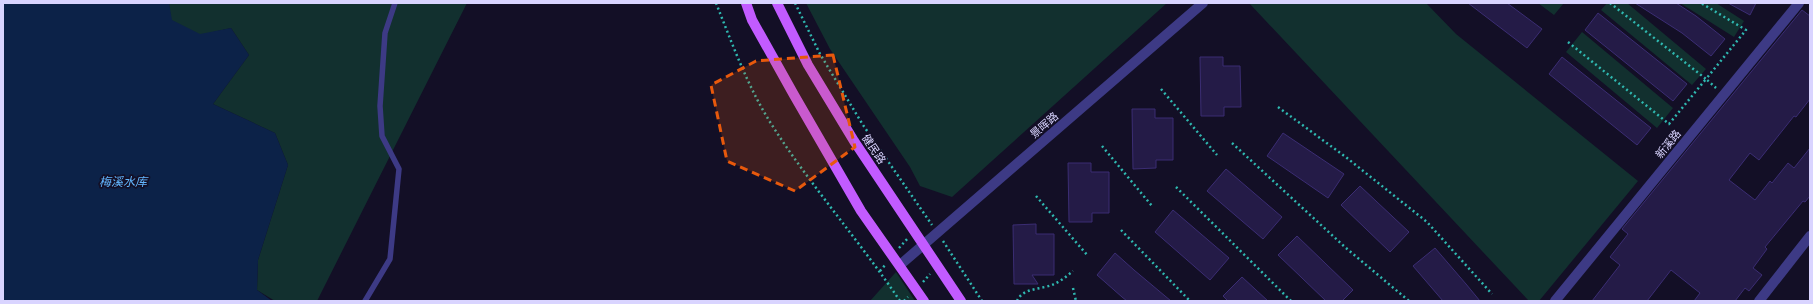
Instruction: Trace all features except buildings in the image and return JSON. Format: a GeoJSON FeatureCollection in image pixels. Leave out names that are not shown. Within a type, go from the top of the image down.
{"type":"FeatureCollection","features":[{"type":"Feature","properties":{"kind":"main road"},"geometry":{"type":"LineString","coordinates":[[746,3],[752,20],[861,211],[924,301]]}},
{"type":"Feature","properties":{"kind":"main road","name":"健民路"},"geometry":{"type":"LineString","coordinates":[[777,3],[808,66],[854,141],[915,230],[961,301]]}},
{"type":"Feature","properties":{"kind":"street","name":"景晖路"},"geometry":{"type":"LineString","coordinates":[[900,265],[1203,3]]}},
{"type":"Feature","properties":{"kind":"street","name":"新溪路"},"geometry":{"type":"LineString","coordinates":[[1555,301],[1799,3]]}},
{"type":"Feature","properties":{"kind":"street"},"geometry":{"type":"LineString","coordinates":[[1759,301],[1810,236]]}},
{"type":"Feature","properties":{"kind":"lane"},"geometry":{"type":"LineString","coordinates":[[365,301],[390,259],[399,169],[382,136],[380,106],[385,33],[395,3]]}},
{"type":"Feature","properties":{"kind":"path"},"geometry":{"type":"LineString","coordinates":[[716,3],[740,61],[769,120],[791,154],[880,271],[900,301]]}},
{"type":"Feature","properties":{"kind":"path"},"geometry":{"type":"LineString","coordinates":[[795,3],[820,54],[855,112],[982,301]]}},
{"type":"Feature","properties":{"kind":"path"},"geometry":{"type":"LineString","coordinates":[[1610,3],[1724,95]]}},
{"type":"Feature","properties":{"kind":"path"},"geometry":{"type":"LineString","coordinates":[[1568,42],[1669,124],[1746,30],[1701,3]]}},
{"type":"Feature","properties":{"kind":"path"},"geometry":{"type":"LineString","coordinates":[[1161,89],[1217,155]]}},
{"type":"Feature","properties":{"kind":"path"},"geometry":{"type":"LineString","coordinates":[[1278,107],[1347,158],[1427,222],[1492,294]]}},
{"type":"Feature","properties":{"kind":"path"},"geometry":{"type":"LineString","coordinates":[[1232,143],[1346,248],[1409,301]]}},
{"type":"Feature","properties":{"kind":"path"},"geometry":{"type":"LineString","coordinates":[[1102,146],[1152,206]]}},
{"type":"Feature","properties":{"kind":"path"},"geometry":{"type":"LineString","coordinates":[[1176,187],[1291,301]]}},
{"type":"Feature","properties":{"kind":"path"},"geometry":{"type":"LineString","coordinates":[[1036,196],[1088,256]]}},
{"type":"Feature","properties":{"kind":"path"},"geometry":{"type":"LineString","coordinates":[[880,271],[915,230],[928,219]]}},
{"type":"Feature","properties":{"kind":"path"},"geometry":{"type":"LineString","coordinates":[[1121,230],[1190,301]]}},
{"type":"Feature","properties":{"kind":"path"},"geometry":{"type":"LineString","coordinates":[[904,301],[938,266],[952,255]]}},
{"type":"Feature","properties":{"kind":"path"},"geometry":{"type":"LineString","coordinates":[[1017,301],[1026,291],[1053,285],[1073,271]]}},
{"type":"Feature","properties":{"kind":"path"},"geometry":{"type":"LineString","coordinates":[[1073,288],[1076,301]]}},
{"type":"Feature","properties":{"kind":"highlighted area"},"geometry":{"type":"Polygon","coordinates":[[[833,55],[855,147],[795,191],[727,161],[711,85],[756,61],[833,55]]]}},
{"type":"Feature","properties":{"kind":"green space"},"geometry":{"type":"Polygon","coordinates":[[[169,3],[467,3],[317,301],[275,301],[257,290],[258,260],[288,165],[275,133],[213,104],[249,55],[231,28],[200,35],[171,20],[169,3]]]}},
{"type":"Feature","properties":{"kind":"green space"},"geometry":{"type":"Polygon","coordinates":[[[806,3],[1167,3],[952,197],[920,186],[910,167],[830,49],[806,3]]]}},
{"type":"Feature","properties":{"kind":"green space"},"geometry":{"type":"Polygon","coordinates":[[[1249,3],[1426,3],[1456,34],[1638,181],[1539,301],[1529,301],[1249,3]]]}},
{"type":"Feature","properties":{"kind":"green space"},"geometry":{"type":"Polygon","coordinates":[[[1538,3],[1564,3],[1554,15],[1538,3]]]}},
{"type":"Feature","properties":{"kind":"green space"},"geometry":{"type":"Polygon","coordinates":[[[1607,3],[1627,3],[1706,69],[1692,85],[1601,10],[1607,3]]]}},
{"type":"Feature","properties":{"kind":"green space"},"geometry":{"type":"Polygon","coordinates":[[[1680,3],[1716,3],[1744,21],[1734,37],[1680,3]]]}},
{"type":"Feature","properties":{"kind":"green space"},"geometry":{"type":"Polygon","coordinates":[[[1582,32],[1673,108],[1657,128],[1566,52],[1582,32]]]}},
{"type":"Feature","properties":{"kind":"green space"},"geometry":{"type":"Polygon","coordinates":[[[896,272],[915,301],[870,301],[896,272]]]}},
{"type":"Feature","properties":{"kind":"water","name":"梅溪水库"},"geometry":{"type":"Polygon","coordinates":[[[3,3],[169,3],[172,20],[200,34],[231,28],[249,55],[213,104],[275,133],[288,165],[258,260],[257,290],[272,301],[3,301],[3,3]]]}}]}
